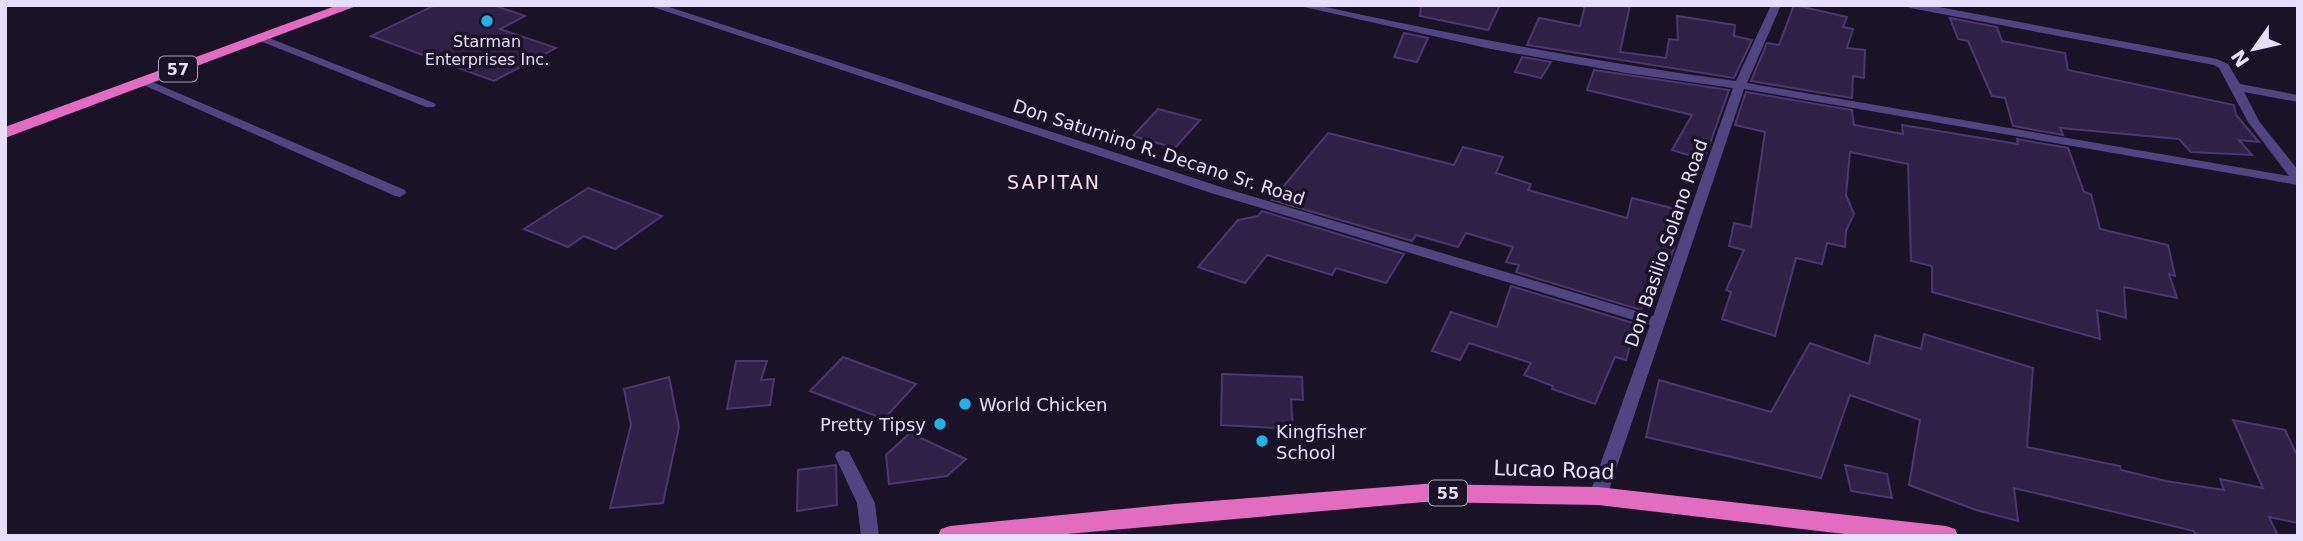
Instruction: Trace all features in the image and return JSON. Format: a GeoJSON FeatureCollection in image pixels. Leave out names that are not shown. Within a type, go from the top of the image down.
{"type":"FeatureCollection","features":[{"type":"Feature","properties":{"kind":"highway","name":"57"},"geometry":{"type":"LineString","coordinates":[[5,133],[352,5]]}},
{"type":"Feature","properties":{"kind":"highway","name":"Lucao Road"},"geometry":{"type":"LineString","coordinates":[[950,536],[1424,493],[1598,496],[1946,536]]}},
{"type":"Feature","properties":{"kind":"street","name":"Don Saturnino R. Decano Sr. Road"},"geometry":{"type":"LineString","coordinates":[[652,5],[1216,190],[1659,323]]}},
{"type":"Feature","properties":{"kind":"street"},"geometry":{"type":"LineString","coordinates":[[1300,5],[1504,48],[1626,70],[1740,85],[2298,180]]}},
{"type":"Feature","properties":{"kind":"street","name":"Don Basilio Solano Road"},"geometry":{"type":"LineString","coordinates":[[1598,496],[1740,85],[1776,5]]}},
{"type":"Feature","properties":{"kind":"street"},"geometry":{"type":"LineString","coordinates":[[1910,5],[2208,59],[2224,66],[2254,122],[2298,180]]}},
{"type":"Feature","properties":{"kind":"street"},"geometry":{"type":"LineString","coordinates":[[264,38],[430,105]]}},
{"type":"Feature","properties":{"kind":"street"},"geometry":{"type":"LineString","coordinates":[[143,81],[400,192]]}},
{"type":"Feature","properties":{"kind":"street"},"geometry":{"type":"LineString","coordinates":[[2235,87],[2298,99]]}},
{"type":"Feature","properties":{"kind":"street"},"geometry":{"type":"LineString","coordinates":[[843,456],[866,503],[870,536]]}},
{"type":"Feature","properties":{"kind":"building"},"geometry":{"type":"Polygon","coordinates":[[[435,5],[493,5],[525,16],[500,29],[556,48],[494,81],[371,36],[435,5]]]}},
{"type":"Feature","properties":{"kind":"building"},"geometry":{"type":"Polygon","coordinates":[[[1421,5],[1500,5],[1488,30],[1420,16],[1421,5]]]}},
{"type":"Feature","properties":{"kind":"building"},"geometry":{"type":"Polygon","coordinates":[[[1585,5],[1630,5],[1620,52],[1666,58],[1669,39],[1678,40],[1677,16],[1735,25],[1734,36],[1752,40],[1734,78],[1527,45],[1539,18],[1580,26],[1585,5]]]}},
{"type":"Feature","properties":{"kind":"building"},"geometry":{"type":"Polygon","coordinates":[[[1794,5],[1847,17],[1843,27],[1853,29],[1847,48],[1865,50],[1864,78],[1853,76],[1852,98],[1751,81],[1767,43],[1779,45],[1794,5]]]}},
{"type":"Feature","properties":{"kind":"building"},"geometry":{"type":"Polygon","coordinates":[[[1950,18],[1997,27],[2002,41],[2065,53],[2068,70],[2234,105],[2236,115],[2259,142],[2239,140],[2252,155],[2191,152],[2179,139],[2060,128],[2063,135],[2013,126],[2005,98],[1992,96],[1968,41],[1958,39],[1950,18]]]}},
{"type":"Feature","properties":{"kind":"building"},"geometry":{"type":"Polygon","coordinates":[[[1404,33],[1428,38],[1417,62],[1394,57],[1404,33]]]}},
{"type":"Feature","properties":{"kind":"building"},"geometry":{"type":"Polygon","coordinates":[[[1522,57],[1551,62],[1541,78],[1515,72],[1522,57]]]}},
{"type":"Feature","properties":{"kind":"building"},"geometry":{"type":"Polygon","coordinates":[[[1594,70],[1729,90],[1704,160],[1672,150],[1692,115],[1587,90],[1594,70]]]}},
{"type":"Feature","properties":{"kind":"building"},"geometry":{"type":"Polygon","coordinates":[[[1746,92],[1852,110],[1854,125],[1903,134],[1902,125],[2018,144],[2017,139],[2068,148],[2084,192],[2091,194],[2100,229],[2168,245],[2175,276],[2169,274],[2177,298],[2124,287],[2126,318],[2097,310],[2100,339],[1932,292],[1932,266],[1911,261],[1908,164],[1850,152],[1846,195],[1854,214],[1846,231],[1845,247],[1827,243],[1822,264],[1796,258],[1775,336],[1722,319],[1731,292],[1726,290],[1744,250],[1729,246],[1734,223],[1751,227],[1765,132],[1735,125],[1746,92]]]}},
{"type":"Feature","properties":{"kind":"building"},"geometry":{"type":"Polygon","coordinates":[[[1158,109],[1200,120],[1175,148],[1133,136],[1158,109]]]}},
{"type":"Feature","properties":{"kind":"building"},"geometry":{"type":"Polygon","coordinates":[[[1328,133],[1454,165],[1463,147],[1503,157],[1496,173],[1531,184],[1528,190],[1627,218],[1632,198],[1683,211],[1659,292],[1647,289],[1641,310],[1516,272],[1519,265],[1506,262],[1513,247],[1466,233],[1458,247],[1416,235],[1412,241],[1272,200],[1328,133]]]}},
{"type":"Feature","properties":{"kind":"building"},"geometry":{"type":"Polygon","coordinates":[[[588,188],[662,216],[615,249],[584,236],[568,247],[524,229],[588,188]]]}},
{"type":"Feature","properties":{"kind":"building"},"geometry":{"type":"Polygon","coordinates":[[[1262,211],[1404,254],[1386,283],[1336,268],[1332,275],[1267,255],[1245,283],[1198,267],[1238,220],[1258,216],[1262,211]]]}},
{"type":"Feature","properties":{"kind":"building"},"geometry":{"type":"Polygon","coordinates":[[[1511,286],[1636,324],[1626,360],[1615,357],[1595,404],[1552,389],[1553,386],[1524,375],[1531,363],[1469,343],[1460,360],[1432,351],[1451,312],[1497,327],[1511,286]]]}},
{"type":"Feature","properties":{"kind":"building"},"geometry":{"type":"Polygon","coordinates":[[[1924,334],[2033,368],[2027,447],[2120,466],[2121,470],[2166,481],[2224,490],[2220,479],[2263,488],[2233,420],[2285,430],[2298,457],[2298,523],[2269,517],[2278,536],[2196,536],[2194,531],[2014,488],[2018,521],[1976,510],[1909,485],[1920,420],[1850,395],[1821,478],[1646,437],[1659,380],[1771,412],[1810,343],[1869,364],[1875,335],[1921,349],[1924,334]]]}},
{"type":"Feature","properties":{"kind":"building"},"geometry":{"type":"Polygon","coordinates":[[[843,357],[916,384],[884,419],[810,391],[843,357]]]}},
{"type":"Feature","properties":{"kind":"building"},"geometry":{"type":"Polygon","coordinates":[[[736,361],[767,361],[761,380],[774,379],[770,405],[727,409],[736,361]]]}},
{"type":"Feature","properties":{"kind":"building"},"geometry":{"type":"Polygon","coordinates":[[[1222,374],[1302,377],[1303,400],[1291,399],[1293,429],[1221,425],[1222,374]]]}},
{"type":"Feature","properties":{"kind":"building"},"geometry":{"type":"Polygon","coordinates":[[[669,377],[679,427],[663,503],[610,508],[631,425],[624,389],[669,377]]]}},
{"type":"Feature","properties":{"kind":"building"},"geometry":{"type":"Polygon","coordinates":[[[910,433],[966,459],[947,476],[889,484],[886,455],[910,433]]]}},
{"type":"Feature","properties":{"kind":"building"},"geometry":{"type":"Polygon","coordinates":[[[836,465],[837,505],[797,511],[798,470],[836,465]]]}},
{"type":"Feature","properties":{"kind":"building"},"geometry":{"type":"Polygon","coordinates":[[[1845,465],[1887,474],[1892,498],[1851,491],[1845,465]]]}},
{"type":"Feature","properties":{"kind":"place","name":"Starman Enterprises Inc."},"geometry":{"type":"Point","coordinates":[487,21]}},
{"type":"Feature","properties":{"kind":"place","name":"World Chicken"},"geometry":{"type":"Point","coordinates":[965,404]}},
{"type":"Feature","properties":{"kind":"place","name":"Pretty Tipsy"},"geometry":{"type":"Point","coordinates":[940,424]}},
{"type":"Feature","properties":{"kind":"place","name":"Kingfisher School"},"geometry":{"type":"Point","coordinates":[1262,441]}},
{"type":"Feature","properties":{"kind":"district","name":"SAPITAN"},"geometry":{"type":"Point","coordinates":[1054,182]}}]}
